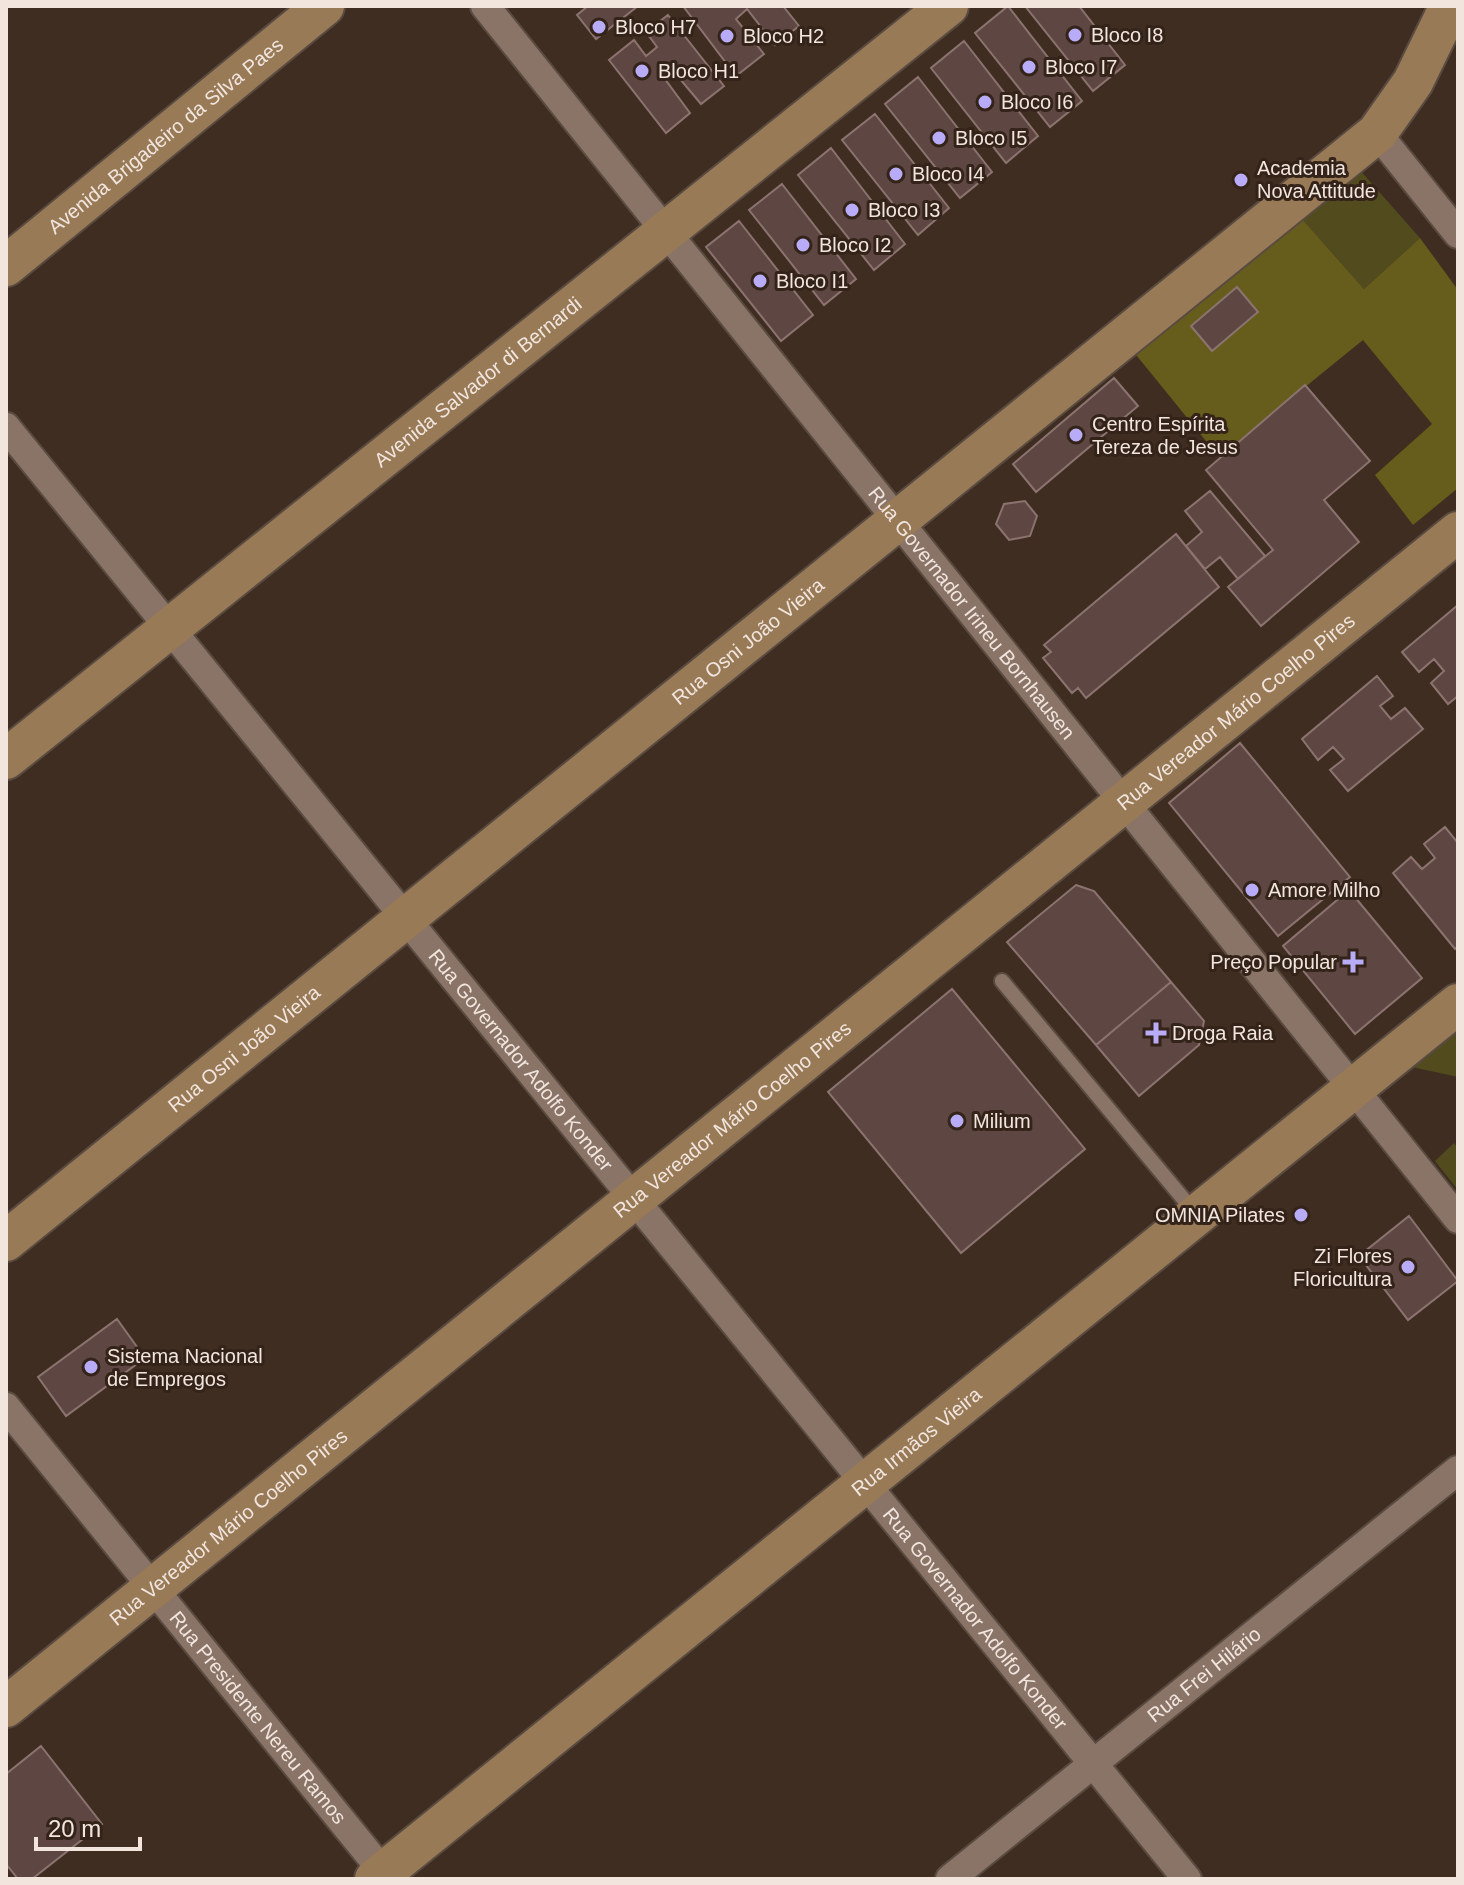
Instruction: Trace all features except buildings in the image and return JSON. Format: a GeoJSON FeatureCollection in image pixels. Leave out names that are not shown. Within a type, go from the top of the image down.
{"type":"FeatureCollection","features":[{"type":"Feature","properties":{"kind":"street","name":"Avenida Brigadeiro da Silva Paes"},"geometry":{"type":"LineString","coordinates":[[6,266],[324,6]]}},
{"type":"Feature","properties":{"kind":"street","name":"Rua Governador Irineu Bornhausen"},"geometry":{"type":"LineString","coordinates":[[485,6],[1458,1219]]}},
{"type":"Feature","properties":{"kind":"street","name":"Avenida Salvador di Bernardi"},"geometry":{"type":"LineString","coordinates":[[6,759],[948,6]]}},
{"type":"Feature","properties":{"kind":"street","name":"Rua Osni João Vieira"},"geometry":{"type":"LineString","coordinates":[[6,1241],[1377,133],[1413,82],[1450,6]]}},
{"type":"Feature","properties":{"kind":"street"},"geometry":{"type":"LineString","coordinates":[[1377,133],[1458,234]]}},
{"type":"Feature","properties":{"kind":"street","name":"Rua Governador Adolfo Konder"},"geometry":{"type":"LineString","coordinates":[[6,427],[1187,1879]]}},
{"type":"Feature","properties":{"kind":"street","name":"Rua Vereador Mário Coelho Pires"},"geometry":{"type":"LineString","coordinates":[[6,1707],[1458,532]]}},
{"type":"Feature","properties":{"kind":"street","name":"Rua Irmãos Vieira"},"geometry":{"type":"LineString","coordinates":[[383,1877],[1458,1004]]}},
{"type":"Feature","properties":{"kind":"street","name":"Rua Presidente Nereu Ramos"},"geometry":{"type":"LineString","coordinates":[[6,1407],[383,1877]]}},
{"type":"Feature","properties":{"kind":"street","name":"Rua Frei Hilário"},"geometry":{"type":"LineString","coordinates":[[950,1879],[1458,1470]]}},
{"type":"Feature","properties":{"kind":"lane"},"geometry":{"type":"LineString","coordinates":[[1002,981],[1196,1215]]}},
{"type":"Feature","properties":{"kind":"shaded area"},"geometry":{"type":"Polygon","coordinates":[[[1358,168],[1420,238],[1364,289],[1295,211],[1358,168]]]}},
{"type":"Feature","properties":{"kind":"shaded area"},"geometry":{"type":"Polygon","coordinates":[[[1295,211],[1364,289],[1420,238],[1458,290],[1458,488],[1413,525],[1375,475],[1432,424],[1363,340],[1219,457],[1128,345],[1295,211]]]}},
{"type":"Feature","properties":{"kind":"shaded area"},"geometry":{"type":"Polygon","coordinates":[[[1458,1015],[1458,1077],[1398,1064],[1458,1015]]]}},
{"type":"Feature","properties":{"kind":"shaded area"},"geometry":{"type":"Polygon","coordinates":[[[1454,1143],[1458,1148],[1458,1190],[1435,1161],[1454,1143]]]}},
{"type":"Feature","properties":{"kind":"place","name":"Bloco H7"},"geometry":{"type":"Point","coordinates":[599,27]}},
{"type":"Feature","properties":{"kind":"place","name":"Bloco I8"},"geometry":{"type":"Point","coordinates":[1075,35]}},
{"type":"Feature","properties":{"kind":"place","name":"Bloco H2"},"geometry":{"type":"Point","coordinates":[727,36]}},
{"type":"Feature","properties":{"kind":"place","name":"Bloco I7"},"geometry":{"type":"Point","coordinates":[1029,67]}},
{"type":"Feature","properties":{"kind":"place","name":"Bloco H1"},"geometry":{"type":"Point","coordinates":[642,71]}},
{"type":"Feature","properties":{"kind":"place","name":"Bloco I6"},"geometry":{"type":"Point","coordinates":[985,102]}},
{"type":"Feature","properties":{"kind":"place","name":"Bloco I5"},"geometry":{"type":"Point","coordinates":[939,138]}},
{"type":"Feature","properties":{"kind":"place","name":"Bloco I4"},"geometry":{"type":"Point","coordinates":[896,174]}},
{"type":"Feature","properties":{"kind":"place","name":"Academia Nova Attitude"},"geometry":{"type":"Point","coordinates":[1241,180]}},
{"type":"Feature","properties":{"kind":"place","name":"Bloco I3"},"geometry":{"type":"Point","coordinates":[852,210]}},
{"type":"Feature","properties":{"kind":"place","name":"Bloco I2"},"geometry":{"type":"Point","coordinates":[803,245]}},
{"type":"Feature","properties":{"kind":"place","name":"Bloco I1"},"geometry":{"type":"Point","coordinates":[760,281]}},
{"type":"Feature","properties":{"kind":"place","name":"Centro Espírita Tereza de Jesus"},"geometry":{"type":"Point","coordinates":[1076,435]}},
{"type":"Feature","properties":{"kind":"place","name":"Amore Milho"},"geometry":{"type":"Point","coordinates":[1252,890]}},
{"type":"Feature","properties":{"kind":"place","name":"Preço Popular"},"geometry":{"type":"Point","coordinates":[1353,962]}},
{"type":"Feature","properties":{"kind":"place","name":"Droga Raia"},"geometry":{"type":"Point","coordinates":[1156,1033]}},
{"type":"Feature","properties":{"kind":"place","name":"Milium"},"geometry":{"type":"Point","coordinates":[957,1121]}},
{"type":"Feature","properties":{"kind":"place","name":"OMNIA Pilates"},"geometry":{"type":"Point","coordinates":[1301,1215]}},
{"type":"Feature","properties":{"kind":"place","name":"Zi Flores Floricultura"},"geometry":{"type":"Point","coordinates":[1408,1267]}},
{"type":"Feature","properties":{"kind":"place","name":"Sistema Nacional de Empregos"},"geometry":{"type":"Point","coordinates":[91,1367]}}]}
